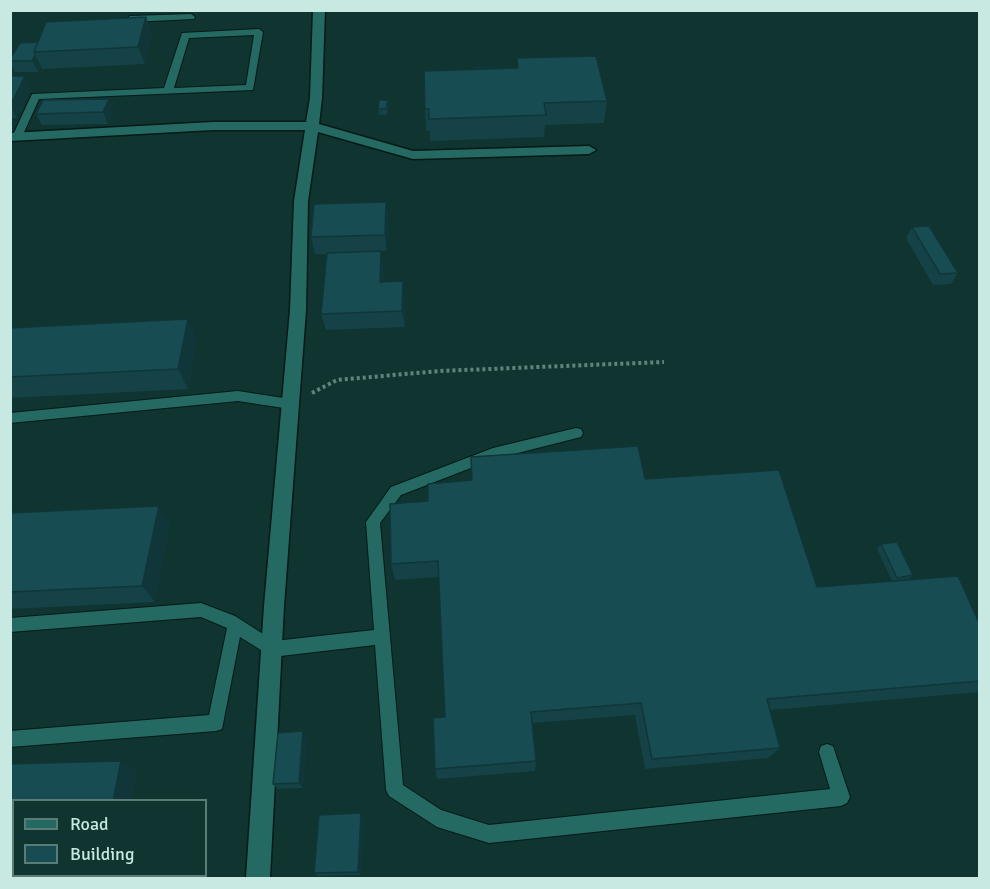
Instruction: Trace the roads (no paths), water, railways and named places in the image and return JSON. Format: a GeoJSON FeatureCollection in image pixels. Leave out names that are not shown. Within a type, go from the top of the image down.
{"type":"FeatureCollection","features":[{"type":"Feature","properties":{"kind":"street"},"geometry":{"type":"LineString","coordinates":[[258,879],[272,649],[298,310],[301,201],[316,98],[319,10]]}},
{"type":"Feature","properties":{"kind":"street"},"geometry":{"type":"LineString","coordinates":[[14,137],[213,126],[312,126],[413,155],[589,150]]}},
{"type":"Feature","properties":{"kind":"lane"},"geometry":{"type":"LineString","coordinates":[[122,20],[192,14],[168,91]]}},
{"type":"Feature","properties":{"kind":"lane"},"geometry":{"type":"LineString","coordinates":[[14,137],[35,96],[250,88],[259,32],[185,35]]}},
{"type":"Feature","properties":{"kind":"lane"},"geometry":{"type":"LineString","coordinates":[[10,418],[238,396],[290,404]]}},
{"type":"Feature","properties":{"kind":"lane"},"geometry":{"type":"LineString","coordinates":[[576,433],[493,454],[396,491],[373,522],[395,790],[437,818],[489,834],[841,797],[827,752]]}},
{"type":"Feature","properties":{"kind":"lane"},"geometry":{"type":"LineString","coordinates":[[10,625],[201,610],[235,624],[272,649],[382,637]]}},
{"type":"Feature","properties":{"kind":"lane"},"geometry":{"type":"LineString","coordinates":[[10,740],[216,723],[235,624]]}},
{"type":"Feature","properties":{"kind":"waterway"},"geometry":{"type":"LineString","coordinates":[[975,10],[980,12]]}}]}
